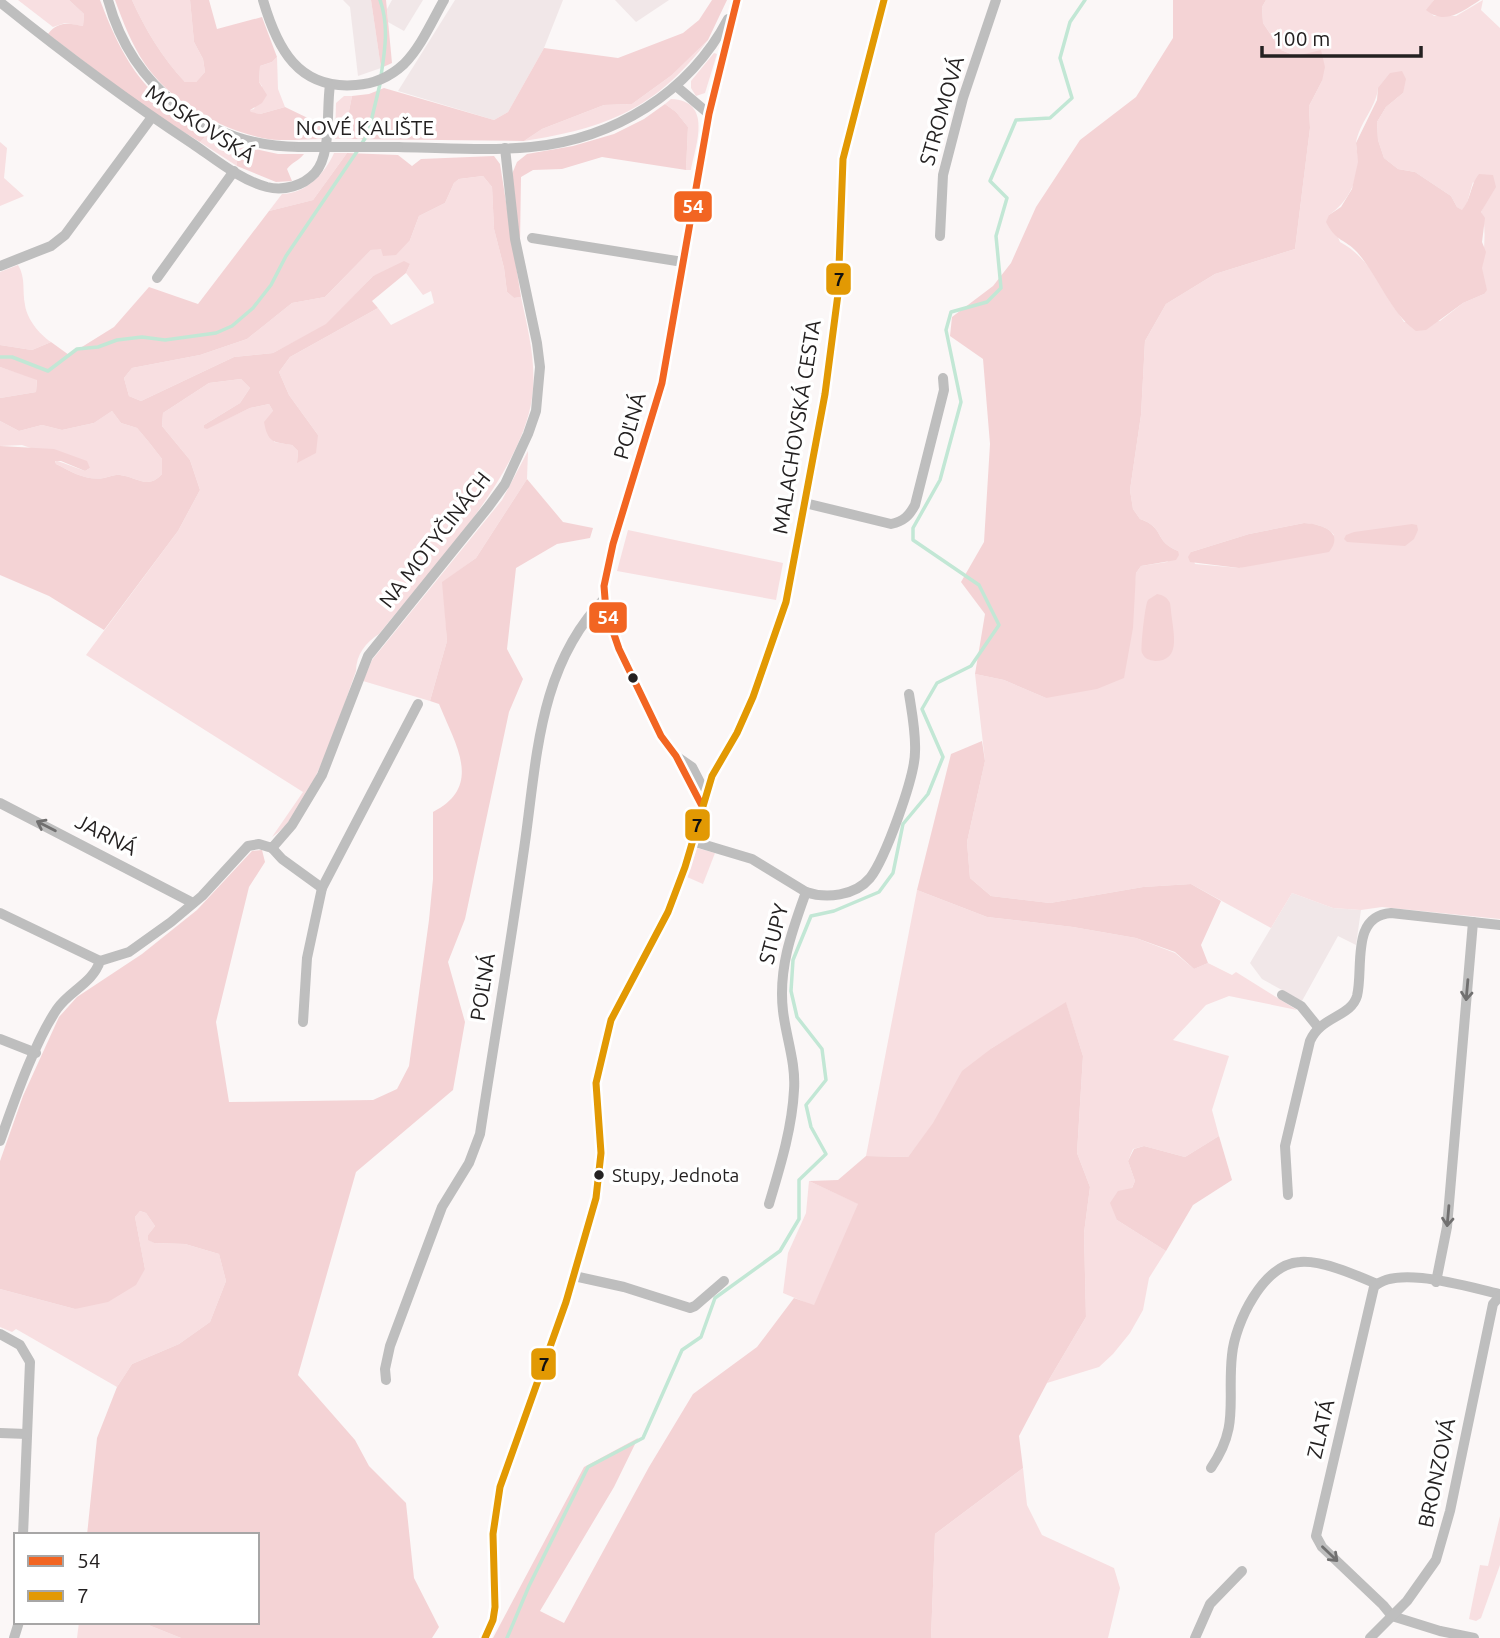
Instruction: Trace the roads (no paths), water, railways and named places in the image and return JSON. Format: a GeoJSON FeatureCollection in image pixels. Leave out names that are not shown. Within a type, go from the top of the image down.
{"type":"FeatureCollection","features":[{"type":"Feature","properties":{"kind":"street","name":"NOVÉ KALIŠTE"},"geometry":{"type":"LineString","coordinates":[[108,0],[126,46],[141,70],[173,102],[219,130],[267,145],[505,148],[534,146],[595,133],[626,121],[676,86],[703,59],[737,1]]}},
{"type":"Feature","properties":{"kind":"street"},"geometry":{"type":"LineString","coordinates":[[263,0],[274,34],[289,58],[308,76],[330,85],[371,83],[392,74],[411,56],[444,0]]}},
{"type":"Feature","properties":{"kind":"street","name":"MALACHOVSKÁ CESTA"},"geometry":{"type":"LineString","coordinates":[[485,1638],[495,1607],[493,1534],[500,1487],[574,1276],[596,1198],[601,1153],[596,1083],[605,1042],[619,1002],[667,912],[714,771],[737,733],[775,639],[786,602],[825,394],[838,294],[843,159],[884,0]]}},
{"type":"Feature","properties":{"kind":"street","name":"STROMOVÁ"},"geometry":{"type":"LineString","coordinates":[[940,236],[943,176],[963,99],[996,0]]}},
{"type":"Feature","properties":{"kind":"street","name":"POĽNÁ"},"geometry":{"type":"LineString","coordinates":[[676,756],[661,736],[609,626],[605,598],[606,572],[662,383],[709,114],[737,1]]}},
{"type":"Feature","properties":{"kind":"street","name":"MOSKOVSKÁ"},"geometry":{"type":"LineString","coordinates":[[0,2],[152,117],[234,172],[258,183],[278,188],[298,185],[315,173],[324,159],[327,144],[330,85]]}},
{"type":"Feature","properties":{"kind":"street"},"geometry":{"type":"LineString","coordinates":[[676,86],[709,114]]}},
{"type":"Feature","properties":{"kind":"street"},"geometry":{"type":"LineString","coordinates":[[0,266],[51,246],[65,235],[152,117]]}},
{"type":"Feature","properties":{"kind":"street","name":"NA MOTYČINÁCH"},"geometry":{"type":"LineString","coordinates":[[272,848],[292,825],[322,775],[368,656],[489,506],[514,466],[532,422],[539,391],[537,343],[515,239],[505,148]]}},
{"type":"Feature","properties":{"kind":"street"},"geometry":{"type":"LineString","coordinates":[[157,278],[234,172]]}},
{"type":"Feature","properties":{"kind":"street"},"geometry":{"type":"LineString","coordinates":[[532,238],[683,262]]}},
{"type":"Feature","properties":{"kind":"street"},"geometry":{"type":"LineString","coordinates":[[805,503],[891,524],[901,522],[909,515],[915,505],[944,390],[943,378]]}},
{"type":"Feature","properties":{"kind":"street","name":"POĽNÁ"},"geometry":{"type":"LineString","coordinates":[[386,1380],[385,1368],[390,1346],[442,1207],[469,1163],[480,1134],[524,854],[534,765],[545,712],[571,641],[581,624],[605,598]]}},
{"type":"Feature","properties":{"kind":"street","name":"STUPY"},"geometry":{"type":"LineString","coordinates":[[769,1204],[784,1153],[794,1091],[793,1063],[783,1011],[783,967],[806,891],[822,896],[849,892],[869,878],[876,867],[904,801],[915,762],[909,694]]}},
{"type":"Feature","properties":{"kind":"street"},"geometry":{"type":"LineString","coordinates":[[303,1022],[307,958],[322,888],[418,704]]}},
{"type":"Feature","properties":{"kind":"street"},"geometry":{"type":"LineString","coordinates":[[676,756],[694,769],[714,771]]}},
{"type":"Feature","properties":{"kind":"street"},"geometry":{"type":"LineString","coordinates":[[676,756],[706,794]]}},
{"type":"Feature","properties":{"kind":"street"},"geometry":{"type":"LineString","coordinates":[[694,769],[702,806]]}},
{"type":"Feature","properties":{"kind":"street"},"geometry":{"type":"LineString","coordinates":[[695,781],[714,771]]}},
{"type":"Feature","properties":{"kind":"street","name":"JARNÁ"},"geometry":{"type":"LineString","coordinates":[[0,803],[193,903]]}},
{"type":"Feature","properties":{"kind":"street"},"geometry":{"type":"LineString","coordinates":[[692,841],[752,859],[806,891]]}},
{"type":"Feature","properties":{"kind":"street"},"geometry":{"type":"LineString","coordinates":[[0,913],[100,961],[120,956],[140,946],[193,903],[248,846],[259,844],[272,848],[282,859],[322,888]]}},
{"type":"Feature","properties":{"kind":"street"},"geometry":{"type":"LineString","coordinates":[[1288,1195],[1285,1146],[1310,1041],[1318,1027],[1346,1011],[1356,1000],[1364,931],[1370,920],[1391,913],[1500,925]]}},
{"type":"Feature","properties":{"kind":"street"},"geometry":{"type":"LineString","coordinates":[[1436,1282],[1447,1227],[1473,922]]}},
{"type":"Feature","properties":{"kind":"street"},"geometry":{"type":"LineString","coordinates":[[0,1141],[55,1012],[90,978],[100,961]]}},
{"type":"Feature","properties":{"kind":"street"},"geometry":{"type":"LineString","coordinates":[[1282,995],[1300,1006],[1318,1027]]}},
{"type":"Feature","properties":{"kind":"street"},"geometry":{"type":"LineString","coordinates":[[0,1039],[36,1053]]}},
{"type":"Feature","properties":{"kind":"street"},"geometry":{"type":"LineString","coordinates":[[1212,1468],[1225,1444],[1231,1423],[1234,1340],[1248,1306],[1264,1283],[1283,1267],[1300,1262],[1321,1265],[1377,1284],[1387,1279],[1405,1277],[1500,1295]]}},
{"type":"Feature","properties":{"kind":"street"},"geometry":{"type":"LineString","coordinates":[[574,1276],[624,1287],[690,1308],[724,1281]]}},
{"type":"Feature","properties":{"kind":"street","name":"ZLATÁ"},"geometry":{"type":"LineString","coordinates":[[1377,1284],[1372,1293],[1316,1536],[1321,1547],[1392,1616]]}},
{"type":"Feature","properties":{"kind":"street","name":"BRONZOVÁ"},"geometry":{"type":"LineString","coordinates":[[1370,1638],[1392,1616],[1436,1560],[1450,1511],[1493,1304],[1500,1295]]}},
{"type":"Feature","properties":{"kind":"street"},"geometry":{"type":"LineString","coordinates":[[0,1334],[20,1345],[30,1362],[23,1533]]}},
{"type":"Feature","properties":{"kind":"street"},"geometry":{"type":"LineString","coordinates":[[0,1433],[27,1434]]}},
{"type":"Feature","properties":{"kind":"street"},"geometry":{"type":"LineString","coordinates":[[1195,1638],[1210,1604],[1242,1571]]}},
{"type":"Feature","properties":{"kind":"street"},"geometry":{"type":"LineString","coordinates":[[1392,1616],[1474,1638]]}},
{"type":"Feature","properties":{"kind":"waterway"},"geometry":{"type":"LineString","coordinates":[[380,0],[385,28],[381,76]]}},
{"type":"Feature","properties":{"kind":"waterway"},"geometry":{"type":"LineString","coordinates":[[507,1638],[529,1586],[588,1467],[643,1438],[682,1350],[701,1337],[715,1298],[780,1251],[799,1219],[799,1180],[826,1154],[811,1127],[806,1105],[826,1080],[822,1049],[797,1017],[791,991],[793,960],[811,916],[834,911],[879,892],[893,873],[903,824],[928,794],[943,757],[922,709],[937,683],[971,666],[999,625],[979,585],[913,540],[913,528],[940,480],[961,402],[946,330],[951,312],[987,302],[1001,288],[996,236],[1007,198],[990,181],[1016,120],[1050,118],[1072,98],[1060,58],[1070,22],[1085,0]]}},
{"type":"Feature","properties":{"kind":"waterway"},"geometry":{"type":"LineString","coordinates":[[362,143],[368,134],[380,84]]}},
{"type":"Feature","properties":{"kind":"waterway"},"geometry":{"type":"LineString","coordinates":[[0,357],[12,357],[48,371],[77,349],[142,337],[165,340],[216,333],[232,326],[253,308],[271,285],[286,256],[358,150]]}},
{"type":"Feature","properties":{"kind":"place","name":"Stupy, Jednota"},"geometry":{"type":"Point","coordinates":[599,1175]}}]}
